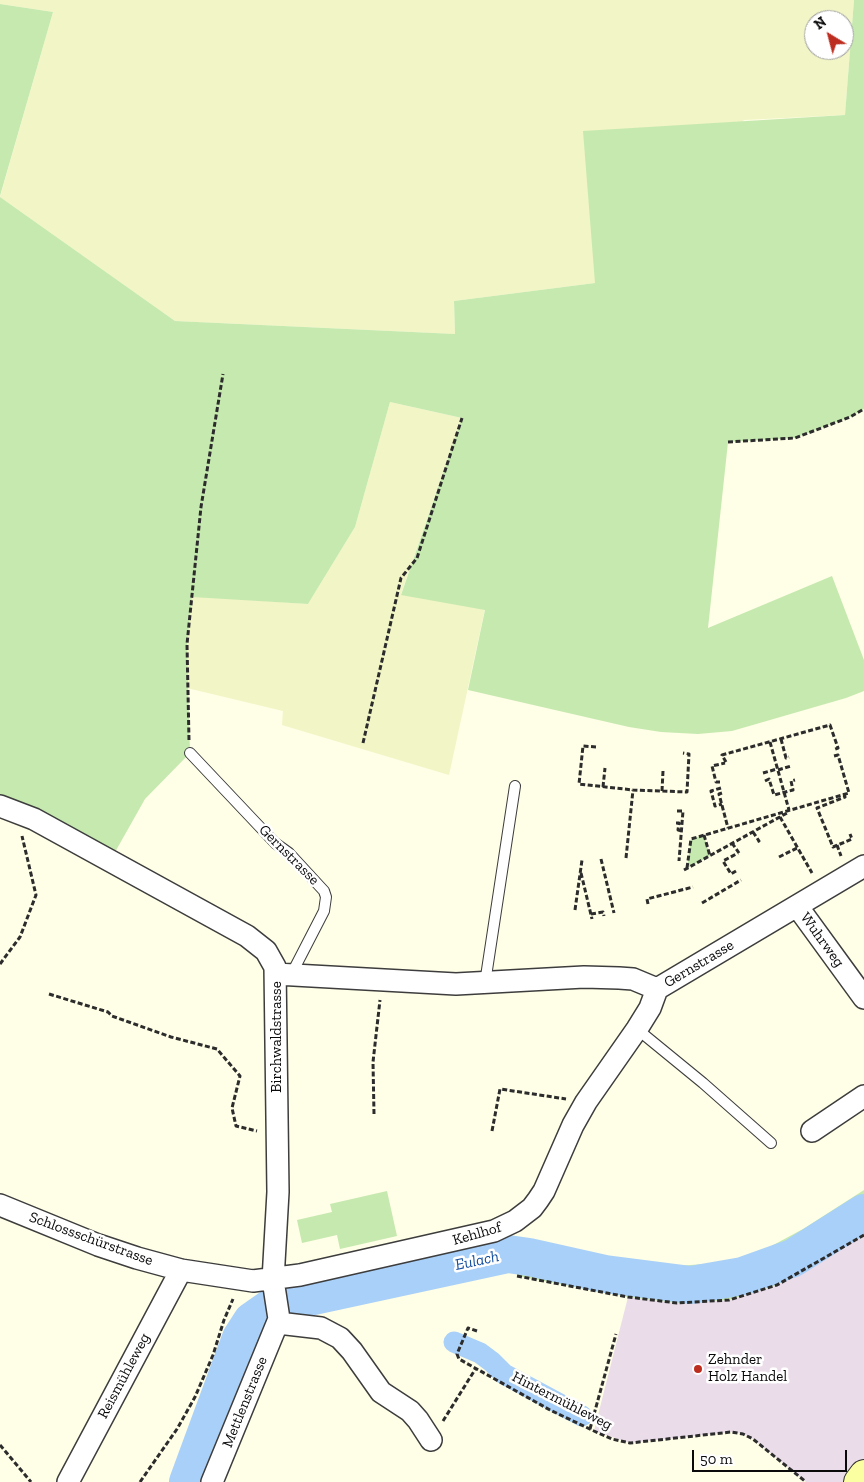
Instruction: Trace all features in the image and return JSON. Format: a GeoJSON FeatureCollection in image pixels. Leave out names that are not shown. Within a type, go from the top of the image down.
{"type":"FeatureCollection","features":[{"type":"Feature","properties":{"kind":"main road"},"geometry":{"type":"LineString","coordinates":[[858,1482],[864,1474]]}},
{"type":"Feature","properties":{"kind":"street","name":"Birchwaldstrasse"},"geometry":{"type":"LineString","coordinates":[[0,806],[34,819],[248,936],[266,951],[284,974],[274,1286]]}},
{"type":"Feature","properties":{"kind":"street","name":"Gernstrasse"},"geometry":{"type":"LineString","coordinates":[[284,974],[456,984],[584,977],[619,978],[633,979],[657,989],[864,866]]}},
{"type":"Feature","properties":{"kind":"street","name":"Wuhrweg"},"geometry":{"type":"LineString","coordinates":[[797,906],[864,998]]}},
{"type":"Feature","properties":{"kind":"street","name":"Kehlhof"},"geometry":{"type":"LineString","coordinates":[[274,1286],[300,1276],[499,1229],[515,1221],[532,1208],[544,1191],[573,1125],[586,1102],[637,1030],[650,1008],[657,989]]}},
{"type":"Feature","properties":{"kind":"street"},"geometry":{"type":"LineString","coordinates":[[812,1131],[864,1096]]}},
{"type":"Feature","properties":{"kind":"street","name":"Schlossschürstrasse"},"geometry":{"type":"LineString","coordinates":[[0,1205],[115,1251],[181,1270],[274,1286]]}},
{"type":"Feature","properties":{"kind":"street","name":"Reismühleweg"},"geometry":{"type":"LineString","coordinates":[[68,1482],[181,1270]]}},
{"type":"Feature","properties":{"kind":"street"},"geometry":{"type":"LineString","coordinates":[[274,1286],[278,1319],[321,1328],[340,1338],[352,1350],[377,1387],[385,1395],[410,1411],[431,1440]]}},
{"type":"Feature","properties":{"kind":"street","name":"Mettlenstrasse"},"geometry":{"type":"LineString","coordinates":[[212,1482],[278,1319]]}},
{"type":"Feature","properties":{"kind":"lane","name":"Gernstrasse"},"geometry":{"type":"LineString","coordinates":[[190,753],[275,842],[289,852],[324,891],[326,898],[324,911],[284,974]]}},
{"type":"Feature","properties":{"kind":"lane"},"geometry":{"type":"LineString","coordinates":[[486,983],[514,786]]}},
{"type":"Feature","properties":{"kind":"lane"},"geometry":{"type":"LineString","coordinates":[[637,1030],[703,1083],[771,1143]]}},
{"type":"Feature","properties":{"kind":"path"},"geometry":{"type":"LineString","coordinates":[[190,753],[187,644],[201,507],[223,374]]}},
{"type":"Feature","properties":{"kind":"path"},"geometry":{"type":"LineString","coordinates":[[728,442],[795,438],[850,417],[864,409]]}},
{"type":"Feature","properties":{"kind":"path"},"geometry":{"type":"LineString","coordinates":[[363,743],[401,578],[417,558],[462,418]]}},
{"type":"Feature","properties":{"kind":"path"},"geometry":{"type":"LineString","coordinates":[[720,782],[716,782],[712,766],[725,763],[722,756],[781,739],[799,736],[830,725],[838,748],[833,750]]}},
{"type":"Feature","properties":{"kind":"path"},"geometry":{"type":"LineString","coordinates":[[781,739],[786,758],[789,757]]}},
{"type":"Feature","properties":{"kind":"path"},"geometry":{"type":"LineString","coordinates":[[770,742],[789,810]]}},
{"type":"Feature","properties":{"kind":"path"},"geometry":{"type":"LineString","coordinates":[[596,747],[583,746],[579,784],[633,790],[687,792],[689,754],[683,753]]}},
{"type":"Feature","properties":{"kind":"path"},"geometry":{"type":"LineString","coordinates":[[795,809],[686,869],[691,839],[849,793],[841,771],[838,755],[834,756]]}},
{"type":"Feature","properties":{"kind":"path"},"geometry":{"type":"LineString","coordinates":[[763,773],[792,766]]}},
{"type":"Feature","properties":{"kind":"path"},"geometry":{"type":"LineString","coordinates":[[603,787],[605,768]]}},
{"type":"Feature","properties":{"kind":"path"},"geometry":{"type":"LineString","coordinates":[[662,791],[663,771]]}},
{"type":"Feature","properties":{"kind":"path"},"geometry":{"type":"LineString","coordinates":[[765,781],[769,780],[774,795],[794,790],[792,781],[795,780]]}},
{"type":"Feature","properties":{"kind":"path"},"geometry":{"type":"LineString","coordinates":[[721,788],[711,792],[715,806],[722,804]]}},
{"type":"Feature","properties":{"kind":"path"},"geometry":{"type":"LineString","coordinates":[[626,858],[633,790]]}},
{"type":"Feature","properties":{"kind":"path"},"geometry":{"type":"LineString","coordinates":[[722,793],[719,794],[728,828]]}},
{"type":"Feature","properties":{"kind":"path"},"geometry":{"type":"LineString","coordinates":[[844,794],[845,797],[818,808],[833,847],[852,839],[850,834]]}},
{"type":"Feature","properties":{"kind":"path"},"geometry":{"type":"LineString","coordinates":[[677,810],[683,811],[678,861]]}},
{"type":"Feature","properties":{"kind":"path"},"geometry":{"type":"LineString","coordinates":[[780,817],[806,864]]}},
{"type":"Feature","properties":{"kind":"path"},"geometry":{"type":"LineString","coordinates":[[676,823],[679,823],[678,830],[682,831]]}},
{"type":"Feature","properties":{"kind":"path"},"geometry":{"type":"LineString","coordinates":[[0,964],[20,937],[36,895],[20,828]]}},
{"type":"Feature","properties":{"kind":"path"},"geometry":{"type":"LineString","coordinates":[[754,832],[759,841],[757,842]]}},
{"type":"Feature","properties":{"kind":"path"},"geometry":{"type":"LineString","coordinates":[[704,835],[710,856]]}},
{"type":"Feature","properties":{"kind":"path"},"geometry":{"type":"LineString","coordinates":[[732,844],[739,853],[723,862],[731,874],[736,871]]}},
{"type":"Feature","properties":{"kind":"path"},"geometry":{"type":"LineString","coordinates":[[837,845],[840,852]]}},
{"type":"Feature","properties":{"kind":"path"},"geometry":{"type":"LineString","coordinates":[[779,857],[797,848]]}},
{"type":"Feature","properties":{"kind":"path"},"geometry":{"type":"LineString","coordinates":[[601,859],[614,913]]}},
{"type":"Feature","properties":{"kind":"path"},"geometry":{"type":"LineString","coordinates":[[575,910],[582,860]]}},
{"type":"Feature","properties":{"kind":"path"},"geometry":{"type":"LineString","coordinates":[[580,872],[592,917],[602,912],[604,916]]}},
{"type":"Feature","properties":{"kind":"path"},"geometry":{"type":"LineString","coordinates":[[702,903],[741,880]]}},
{"type":"Feature","properties":{"kind":"path"},"geometry":{"type":"LineString","coordinates":[[648,904],[647,899],[693,887]]}},
{"type":"Feature","properties":{"kind":"path"},"geometry":{"type":"LineString","coordinates":[[374,1114],[373,1062],[383,980]]}},
{"type":"Feature","properties":{"kind":"path"},"geometry":{"type":"LineString","coordinates":[[48,994],[108,1012],[112,1016],[171,1036],[217,1049],[240,1076],[232,1108],[236,1126],[253,1131],[278,1132]]}},
{"type":"Feature","properties":{"kind":"path"},"geometry":{"type":"LineString","coordinates":[[492,1131],[500,1088],[586,1102]]}},
{"type":"Feature","properties":{"kind":"path"},"geometry":{"type":"LineString","coordinates":[[517,1276],[628,1297],[677,1303],[729,1300],[777,1285],[864,1235]]}},
{"type":"Feature","properties":{"kind":"path"},"geometry":{"type":"LineString","coordinates":[[140,1482],[177,1429],[195,1397],[241,1280]]}},
{"type":"Feature","properties":{"kind":"path","name":"Hintermühleweg"},"geometry":{"type":"LineString","coordinates":[[477,1331],[468,1328],[458,1352],[459,1359],[550,1410],[590,1429],[612,1439],[630,1443],[731,1432],[743,1434],[753,1439],[806,1482]]}},
{"type":"Feature","properties":{"kind":"path"},"geometry":{"type":"LineString","coordinates":[[590,1429],[616,1334]]}},
{"type":"Feature","properties":{"kind":"path"},"geometry":{"type":"LineString","coordinates":[[431,1440],[476,1368]]}},
{"type":"Feature","properties":{"kind":"path"},"geometry":{"type":"LineString","coordinates":[[0,1445],[31,1482]]}},
{"type":"Feature","properties":{"kind":"shaded area"},"geometry":{"type":"Polygon","coordinates":[[[864,1235],[864,1482],[806,1482],[753,1439],[743,1434],[731,1432],[630,1443],[594,1431],[628,1297],[677,1303],[729,1300],[777,1285],[864,1235]]]}},
{"type":"Feature","properties":{"kind":"green space"},"geometry":{"type":"Polygon","coordinates":[[[0,0],[854,0],[853,10],[804,10],[804,60],[849,60],[845,115],[744,120],[595,283],[454,301],[455,334],[175,321],[0,197],[53,12],[0,4],[0,0]]]}},
{"type":"Feature","properties":{"kind":"green space"},"geometry":{"type":"Polygon","coordinates":[[[854,0],[864,0],[864,409],[850,417],[795,438],[728,442],[708,628],[832,576],[864,660],[864,691],[732,731],[698,734],[661,732],[629,727],[468,690],[485,610],[401,595],[462,418],[390,402],[355,527],[308,604],[192,597],[187,644],[190,753],[145,799],[110,861],[0,806],[0,197],[175,321],[455,334],[454,301],[595,283],[583,131],[845,115],[849,60],[854,60],[854,0]]]}},
{"type":"Feature","properties":{"kind":"green space"},"geometry":{"type":"Polygon","coordinates":[[[0,4],[53,12],[0,196],[0,4]]]}},
{"type":"Feature","properties":{"kind":"green space"},"geometry":{"type":"Polygon","coordinates":[[[390,402],[462,418],[401,594],[485,609],[449,775],[282,725],[283,711],[187,688],[187,644],[192,596],[308,604],[355,527],[390,402]]]}},
{"type":"Feature","properties":{"kind":"green space"},"geometry":{"type":"Polygon","coordinates":[[[704,835],[710,856],[687,868],[691,839],[704,835]]]}},
{"type":"Feature","properties":{"kind":"green space"},"geometry":{"type":"Polygon","coordinates":[[[864,1190],[864,1235],[777,1285],[729,1300],[677,1303],[628,1297],[517,1276],[516,1265],[279,1315],[255,1334],[249,1345],[200,1482],[178,1482],[241,1324],[254,1308],[275,1293],[517,1245],[607,1261],[675,1266],[721,1263],[764,1250],[803,1229],[864,1190]]]}},
{"type":"Feature","properties":{"kind":"green space"},"geometry":{"type":"Polygon","coordinates":[[[387,1191],[397,1236],[340,1249],[337,1235],[302,1243],[297,1220],[332,1212],[330,1204],[387,1191]]]}},
{"type":"Feature","properties":{"kind":"waterway","name":"Eulach"},"geometry":{"type":"LineString","coordinates":[[188,1482],[241,1338],[252,1321],[272,1307],[300,1299],[508,1254],[605,1274],[691,1285],[743,1276],[793,1258],[864,1213]]}},
{"type":"Feature","properties":{"kind":"waterway","name":"Eulach"},"geometry":{"type":"LineString","coordinates":[[327,1293],[338,1299]]}},
{"type":"Feature","properties":{"kind":"waterway"},"geometry":{"type":"LineString","coordinates":[[454,1342],[480,1353],[504,1374],[582,1416]]}},
{"type":"Feature","properties":{"kind":"place","name":"Zehnder Holz Handel"},"geometry":{"type":"Point","coordinates":[698,1369]}}]}
